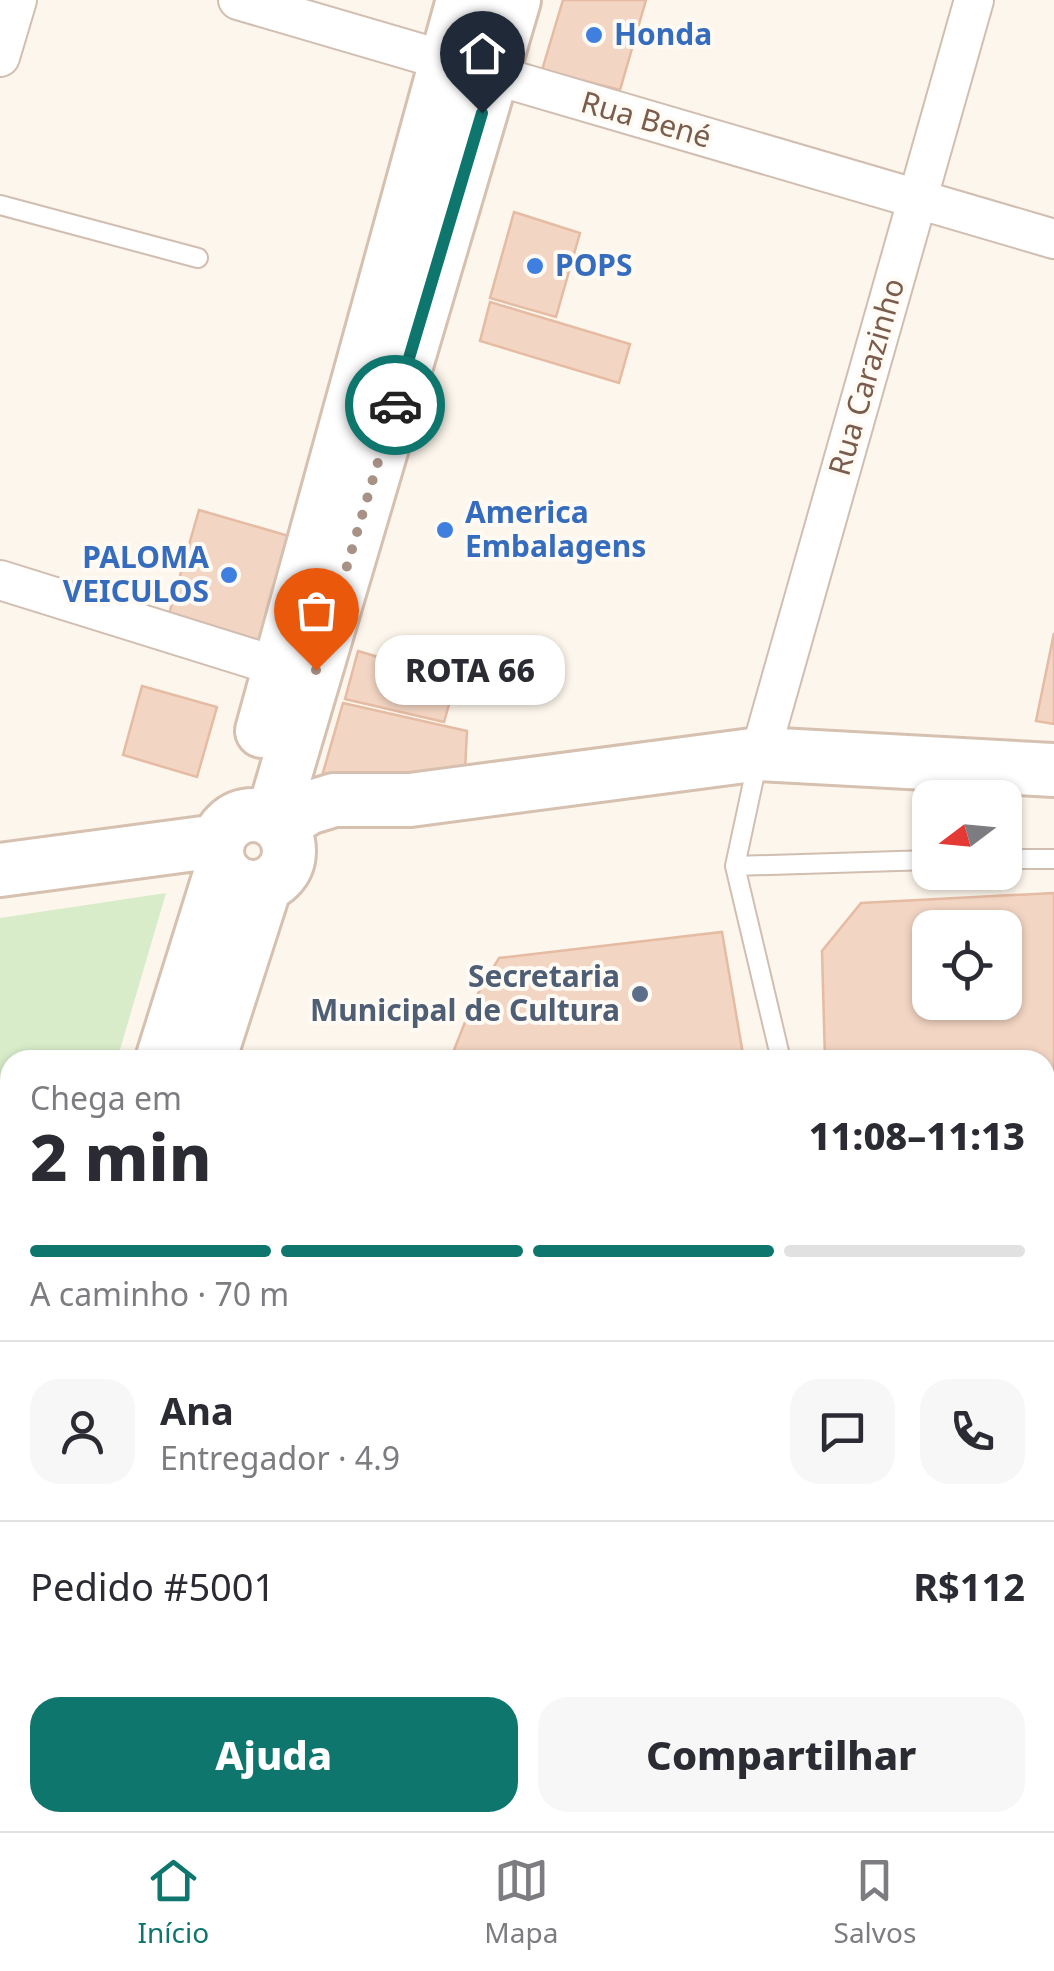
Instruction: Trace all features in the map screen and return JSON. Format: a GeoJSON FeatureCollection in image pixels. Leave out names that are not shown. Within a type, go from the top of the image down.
{"type":"FeatureCollection","features":[{"type":"Feature","properties":{"kind":"street"},"geometry":{"type":"LineString","coordinates":[[0,57],[17,0]]}},
{"type":"Feature","properties":{"kind":"street","name":"Rua Bené"},"geometry":{"type":"LineString","coordinates":[[238,0],[1054,239]]}},
{"type":"Feature","properties":{"kind":"street"},"geometry":{"type":"LineString","coordinates":[[211,1050],[255,846],[469,68],[463,0]]}},
{"type":"Feature","properties":{"kind":"street"},"geometry":{"type":"LineString","coordinates":[[166,1050],[255,846],[279,667],[469,68],[514,0]]}},
{"type":"Feature","properties":{"kind":"street","name":"Rua Carazinho"},"geometry":{"type":"LineString","coordinates":[[760,754],[974,0]]}},
{"type":"Feature","properties":{"kind":"street"},"geometry":{"type":"LineString","coordinates":[[0,580],[279,667]]}},
{"type":"Feature","properties":{"kind":"street"},"geometry":{"type":"LineString","coordinates":[[0,870],[255,846],[308,808],[334,800],[410,800],[760,754],[1054,770]]}},
{"type":"Feature","properties":{"kind":"lane"},"geometry":{"type":"LineString","coordinates":[[0,205],[198,258]]}},
{"type":"Feature","properties":{"kind":"lane"},"geometry":{"type":"LineString","coordinates":[[760,754],[736,866],[779,1050]]}},
{"type":"Feature","properties":{"kind":"lane"},"geometry":{"type":"LineString","coordinates":[[1022,860],[1054,859]]}},
{"type":"Feature","properties":{"kind":"lane"},"geometry":{"type":"LineString","coordinates":[[736,866],[912,861]]}},
{"type":"Feature","properties":{"kind":"green space"},"geometry":{"type":"Polygon","coordinates":[[[166,893],[120,1050],[0,1050],[0,918],[166,893]]]}},
{"type":"Feature","properties":{"kind":"building","name":"Honda"},"geometry":{"type":"Polygon","coordinates":[[[563,0],[646,0],[620,90],[542,70],[563,0]]]}},
{"type":"Feature","properties":{"kind":"building","name":"POPS"},"geometry":{"type":"Polygon","coordinates":[[[514,212],[580,233],[556,317],[490,298],[514,212]]]}},
{"type":"Feature","properties":{"kind":"building"},"geometry":{"type":"Polygon","coordinates":[[[490,302],[630,344],[619,383],[480,341],[490,302]]]}},
{"type":"Feature","properties":{"kind":"building","name":"PALOMA VEICULOS"},"geometry":{"type":"Polygon","coordinates":[[[199,510],[289,536],[261,641],[169,614],[199,510]]]}},
{"type":"Feature","properties":{"kind":"building"},"geometry":{"type":"Polygon","coordinates":[[[1054,633],[1054,724],[1036,721],[1054,633]]]}},
{"type":"Feature","properties":{"kind":"building"},"geometry":{"type":"Polygon","coordinates":[[[358,651],[456,680],[444,722],[345,699],[358,651]]]}},
{"type":"Feature","properties":{"kind":"building"},"geometry":{"type":"Polygon","coordinates":[[[142,686],[217,707],[197,777],[123,755],[142,686]]]}},
{"type":"Feature","properties":{"kind":"building"},"geometry":{"type":"Polygon","coordinates":[[[343,703],[467,731],[465,770],[316,797],[343,703]]]}},
{"type":"Feature","properties":{"kind":"building"},"geometry":{"type":"Polygon","coordinates":[[[1054,893],[1054,1050],[825,1050],[822,951],[861,903],[1054,893]]]}},
{"type":"Feature","properties":{"kind":"building"},"geometry":{"type":"Polygon","coordinates":[[[722,932],[742,1050],[454,1050],[473,1002],[499,958],[722,932]]]}},
{"type":"Feature","properties":{"kind":"way so far"},"geometry":{"type":"LineString","coordinates":[[316,670],[395,405]]}},
{"type":"Feature","properties":{"kind":"place","name":"Honda"},"geometry":{"type":"Point","coordinates":[594,35]}},
{"type":"Feature","properties":{"kind":"place","name":"POPS"},"geometry":{"type":"Point","coordinates":[535,266]}},
{"type":"Feature","properties":{"kind":"place","name":"America Embalagens"},"geometry":{"type":"Point","coordinates":[445,530]}},
{"type":"Feature","properties":{"kind":"place","name":"PALOMA VEICULOS"},"geometry":{"type":"Point","coordinates":[229,575]}},
{"type":"Feature","properties":{"kind":"place","name":"ROTA 66"},"geometry":{"type":"Point","coordinates":[316,670]}},
{"type":"Feature","properties":{"kind":"place","name":"Secretaria Municipal de Cultura"},"geometry":{"type":"Point","coordinates":[640,994]}},
{"type":"Feature","properties":{"kind":"route"},"geometry":{"type":"LineString","coordinates":[[395,405],[482,113]]}}]}
